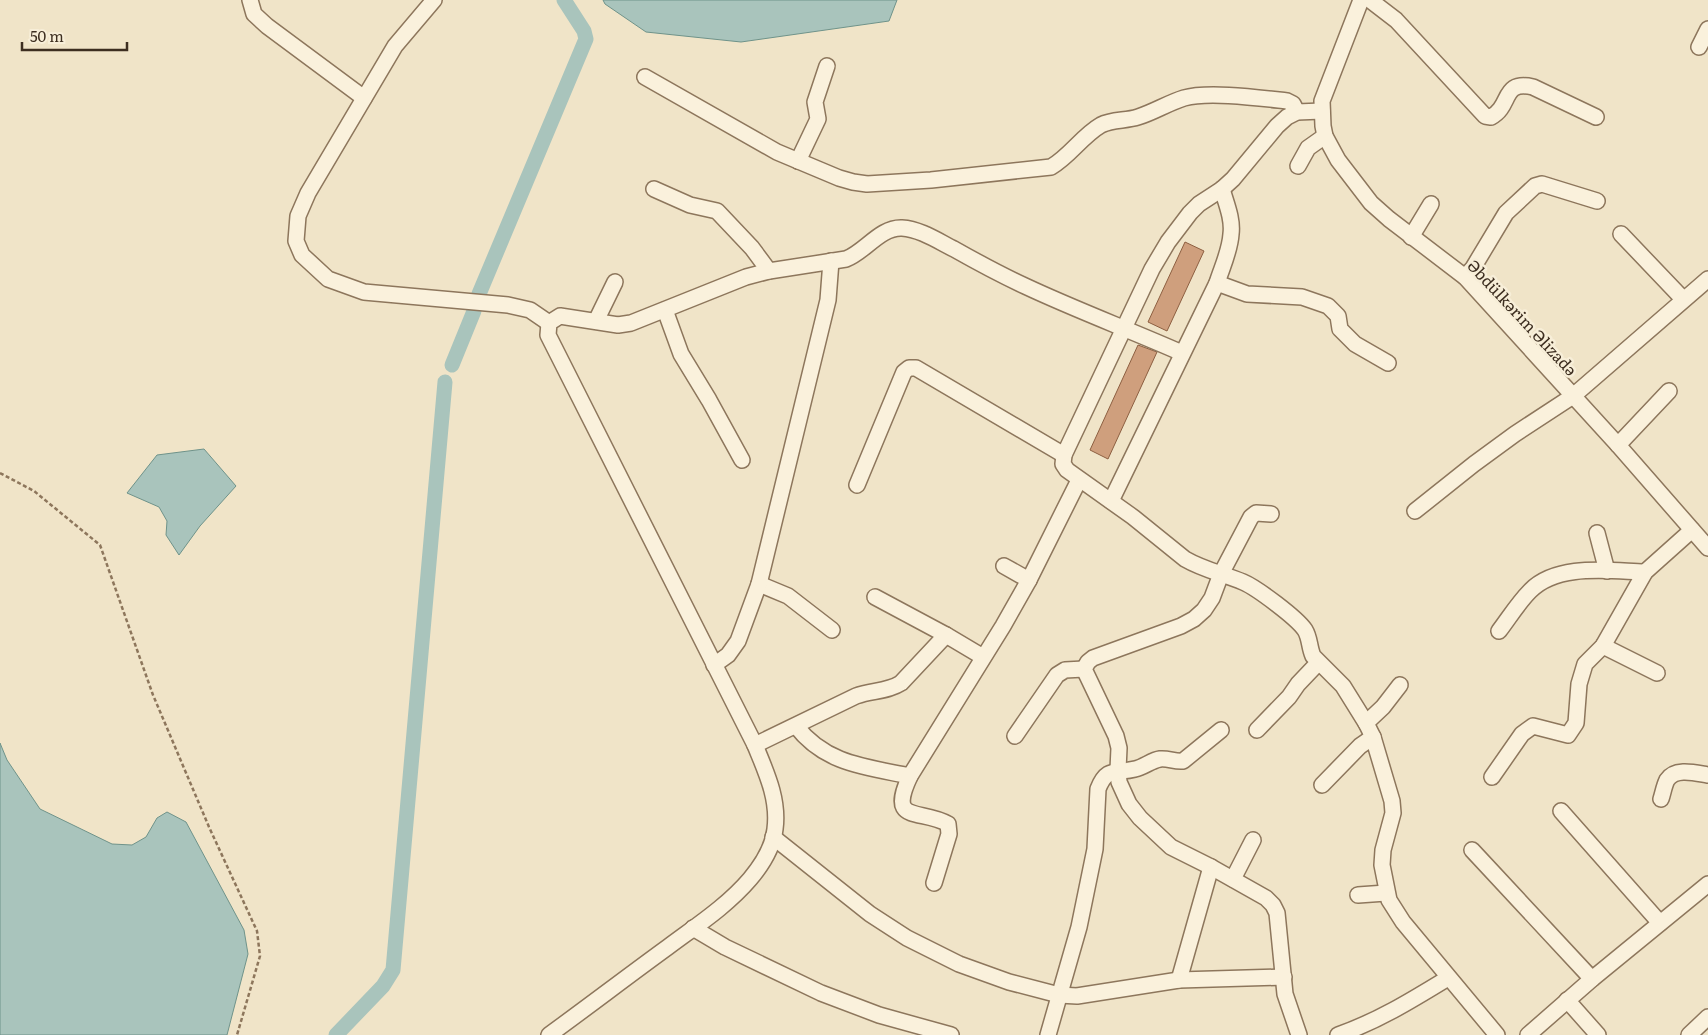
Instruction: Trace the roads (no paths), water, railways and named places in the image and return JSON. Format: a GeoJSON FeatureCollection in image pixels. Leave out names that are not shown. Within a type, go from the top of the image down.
{"type":"FeatureCollection","features":[{"type":"Feature","properties":{"kind":"street"},"geometry":{"type":"LineString","coordinates":[[250,0],[254,14],[267,26],[364,98]]}},
{"type":"Feature","properties":{"kind":"street"},"geometry":{"type":"LineString","coordinates":[[434,0],[395,46],[308,194],[298,216],[296,241],[302,255],[328,279],[364,292],[508,305],[530,310],[550,323]]}},
{"type":"Feature","properties":{"kind":"street","name":"Əbdülkərim Əlizadə"},"geometry":{"type":"LineString","coordinates":[[1360,0],[1322,101],[1325,136],[1338,160],[1371,203],[1411,237],[1465,277],[1618,445],[1708,548]]}},
{"type":"Feature","properties":{"kind":"street"},"geometry":{"type":"LineString","coordinates":[[1370,0],[1396,20],[1485,116],[1491,117],[1496,114],[1512,90],[1518,85],[1522,85],[1533,87],[1596,117]]}},
{"type":"Feature","properties":{"kind":"street"},"geometry":{"type":"LineString","coordinates":[[1699,47],[1708,29]]}},
{"type":"Feature","properties":{"kind":"street"},"geometry":{"type":"LineString","coordinates":[[798,162],[818,119],[815,102],[827,66]]}},
{"type":"Feature","properties":{"kind":"street"},"geometry":{"type":"LineString","coordinates":[[645,77],[777,152],[839,178],[867,184],[931,180],[1051,167],[1061,161],[1100,126],[1108,122],[1130,120],[1143,116],[1162,106],[1200,95],[1287,100],[1293,104],[1298,112]]}},
{"type":"Feature","properties":{"kind":"street"},"geometry":{"type":"LineString","coordinates":[[1322,111],[1298,112],[1287,117],[1222,189],[1194,208],[1168,242],[1152,269],[1064,456],[1063,464],[1079,480],[1111,501],[1185,559],[1194,565],[1251,586],[1298,622],[1308,636],[1310,650],[1318,663],[1334,675],[1343,686],[1366,722],[1373,737],[1392,802],[1393,813],[1383,850],[1382,865],[1386,893],[1394,910],[1448,978],[1497,1035]]}},
{"type":"Feature","properties":{"kind":"street"},"geometry":{"type":"LineString","coordinates":[[1298,166],[1308,148],[1325,136]]}},
{"type":"Feature","properties":{"kind":"street"},"geometry":{"type":"LineString","coordinates":[[1465,277],[1473,268],[1506,213],[1535,186],[1542,184],[1597,201]]}},
{"type":"Feature","properties":{"kind":"street"},"geometry":{"type":"LineString","coordinates":[[1111,501],[1217,283],[1228,250],[1231,234],[1231,221],[1222,189]]}},
{"type":"Feature","properties":{"kind":"street"},"geometry":{"type":"LineString","coordinates":[[654,190],[690,205],[717,211],[752,248],[769,271]]}},
{"type":"Feature","properties":{"kind":"street"},"geometry":{"type":"LineString","coordinates":[[1411,237],[1431,204]]}},
{"type":"Feature","properties":{"kind":"street"},"geometry":{"type":"LineString","coordinates":[[549,1035],[735,895],[760,865],[773,837],[776,808],[770,784],[755,745],[548,335],[550,323],[560,316],[618,325],[631,324],[718,288],[769,271],[853,257],[885,232],[902,228],[916,231],[938,241],[1026,287],[1182,353]]}},
{"type":"Feature","properties":{"kind":"street"},"geometry":{"type":"LineString","coordinates":[[1620,234],[1683,299]]}},
{"type":"Feature","properties":{"kind":"street"},"geometry":{"type":"LineString","coordinates":[[714,665],[728,655],[738,641],[759,584],[828,300],[831,261]]}},
{"type":"Feature","properties":{"kind":"street"},"geometry":{"type":"LineString","coordinates":[[1415,511],[1515,434],[1573,396],[1708,279]]}},
{"type":"Feature","properties":{"kind":"street"},"geometry":{"type":"LineString","coordinates":[[596,321],[615,282]]}},
{"type":"Feature","properties":{"kind":"street"},"geometry":{"type":"LineString","coordinates":[[1217,283],[1247,294],[1302,297],[1328,306],[1338,316],[1340,329],[1355,344],[1388,363]]}},
{"type":"Feature","properties":{"kind":"street"},"geometry":{"type":"LineString","coordinates":[[665,310],[681,354],[742,460]]}},
{"type":"Feature","properties":{"kind":"street"},"geometry":{"type":"LineString","coordinates":[[858,485],[904,372],[909,368],[916,368],[1064,456]]}},
{"type":"Feature","properties":{"kind":"street"},"geometry":{"type":"LineString","coordinates":[[1618,445],[1669,390]]}},
{"type":"Feature","properties":{"kind":"street"},"geometry":{"type":"LineString","coordinates":[[934,883],[949,834],[948,824],[942,820],[908,812],[903,808],[901,801],[910,776],[984,657],[1028,580],[1079,480]]}},
{"type":"Feature","properties":{"kind":"street"},"geometry":{"type":"LineString","coordinates":[[1084,669],[1093,658],[1181,626],[1194,619],[1204,610],[1212,598],[1221,574],[1251,517],[1256,513],[1271,514]]}},
{"type":"Feature","properties":{"kind":"street"},"geometry":{"type":"LineString","coordinates":[[1492,777],[1522,734],[1533,726],[1568,735],[1576,723],[1579,684],[1585,664],[1603,646],[1645,572],[1692,530]]}},
{"type":"Feature","properties":{"kind":"street"},"geometry":{"type":"LineString","coordinates":[[1597,533],[1606,571]]}},
{"type":"Feature","properties":{"kind":"street"},"geometry":{"type":"LineString","coordinates":[[1004,566],[1028,580]]}},
{"type":"Feature","properties":{"kind":"street"},"geometry":{"type":"LineString","coordinates":[[1500,631],[1530,591],[1546,579],[1563,573],[1645,572]]}},
{"type":"Feature","properties":{"kind":"street"},"geometry":{"type":"LineString","coordinates":[[759,584],[788,596],[832,630]]}},
{"type":"Feature","properties":{"kind":"street"},"geometry":{"type":"LineString","coordinates":[[875,597],[984,657]]}},
{"type":"Feature","properties":{"kind":"street"},"geometry":{"type":"LineString","coordinates":[[755,745],[865,692],[893,688],[901,683],[946,635]]}},
{"type":"Feature","properties":{"kind":"street"},"geometry":{"type":"LineString","coordinates":[[1603,646],[1657,673]]}},
{"type":"Feature","properties":{"kind":"street"},"geometry":{"type":"LineString","coordinates":[[1257,730],[1318,663]]}},
{"type":"Feature","properties":{"kind":"street"},"geometry":{"type":"LineString","coordinates":[[1014,736],[1057,675],[1065,670],[1084,669]]}},
{"type":"Feature","properties":{"kind":"street"},"geometry":{"type":"LineString","coordinates":[[1084,669],[1116,736],[1119,748],[1119,782],[1130,804],[1140,818],[1157,836],[1171,847],[1266,898],[1273,905],[1277,914],[1285,994],[1299,1035]]}},
{"type":"Feature","properties":{"kind":"street"},"geometry":{"type":"LineString","coordinates":[[1366,722],[1383,707],[1400,685]]}},
{"type":"Feature","properties":{"kind":"street"},"geometry":{"type":"LineString","coordinates":[[796,726],[805,738],[837,759],[910,776]]}},
{"type":"Feature","properties":{"kind":"street"},"geometry":{"type":"LineString","coordinates":[[1048,1035],[1078,927],[1095,849],[1098,789],[1101,780],[1107,774],[1118,770],[1133,770],[1156,760],[1183,761],[1221,730]]}},
{"type":"Feature","properties":{"kind":"street"},"geometry":{"type":"LineString","coordinates":[[1322,785],[1360,746],[1373,737]]}},
{"type":"Feature","properties":{"kind":"street"},"geometry":{"type":"LineString","coordinates":[[1661,799],[1668,779],[1675,773],[1689,772],[1708,775]]}},
{"type":"Feature","properties":{"kind":"street"},"geometry":{"type":"LineString","coordinates":[[1561,811],[1660,923]]}},
{"type":"Feature","properties":{"kind":"street"},"geometry":{"type":"LineString","coordinates":[[773,837],[870,914],[907,938],[959,964],[1009,982],[1059,995],[1078,996],[1180,980],[1284,977]]}},
{"type":"Feature","properties":{"kind":"street"},"geometry":{"type":"LineString","coordinates":[[1232,879],[1253,840]]}},
{"type":"Feature","properties":{"kind":"street"},"geometry":{"type":"LineString","coordinates":[[1472,850],[1592,979]]}},
{"type":"Feature","properties":{"kind":"street"},"geometry":{"type":"LineString","coordinates":[[1180,980],[1211,867]]}},
{"type":"Feature","properties":{"kind":"street"},"geometry":{"type":"LineString","coordinates":[[1528,1035],[1592,979],[1708,884]]}},
{"type":"Feature","properties":{"kind":"street"},"geometry":{"type":"LineString","coordinates":[[1358,895],[1386,893]]}},
{"type":"Feature","properties":{"kind":"street"},"geometry":{"type":"LineString","coordinates":[[693,928],[733,951],[848,1005],[879,1016],[951,1035]]}},
{"type":"Feature","properties":{"kind":"street"},"geometry":{"type":"LineString","coordinates":[[1338,1035],[1380,1018],[1448,978]]}},
{"type":"Feature","properties":{"kind":"street"},"geometry":{"type":"LineString","coordinates":[[1567,1000],[1598,1035]]}},
{"type":"Feature","properties":{"kind":"street"},"geometry":{"type":"LineString","coordinates":[[1689,1035],[1708,1018]]}},
{"type":"Feature","properties":{"kind":"water"},"geometry":{"type":"Polygon","coordinates":[[[603,0],[897,0],[889,21],[741,42],[646,32],[605,4],[603,0]]]}},
{"type":"Feature","properties":{"kind":"water"},"geometry":{"type":"Polygon","coordinates":[[[204,449],[236,486],[200,526],[179,555],[166,535],[167,521],[159,507],[127,493],[157,455],[204,449]]]}},
{"type":"Feature","properties":{"kind":"water"},"geometry":{"type":"Polygon","coordinates":[[[0,743],[7,760],[40,809],[112,844],[132,845],[146,837],[157,818],[167,812],[186,822],[244,930],[248,954],[227,1035],[0,1035],[0,743]]]}},
{"type":"Feature","properties":{"kind":"waterway"},"geometry":{"type":"LineString","coordinates":[[479,294],[586,39],[584,31],[564,0]]}},
{"type":"Feature","properties":{"kind":"waterway"},"geometry":{"type":"LineString","coordinates":[[452,365],[474,311]]}},
{"type":"Feature","properties":{"kind":"waterway"},"geometry":{"type":"LineString","coordinates":[[336,1035],[383,986],[393,970],[445,382]]}}]}
